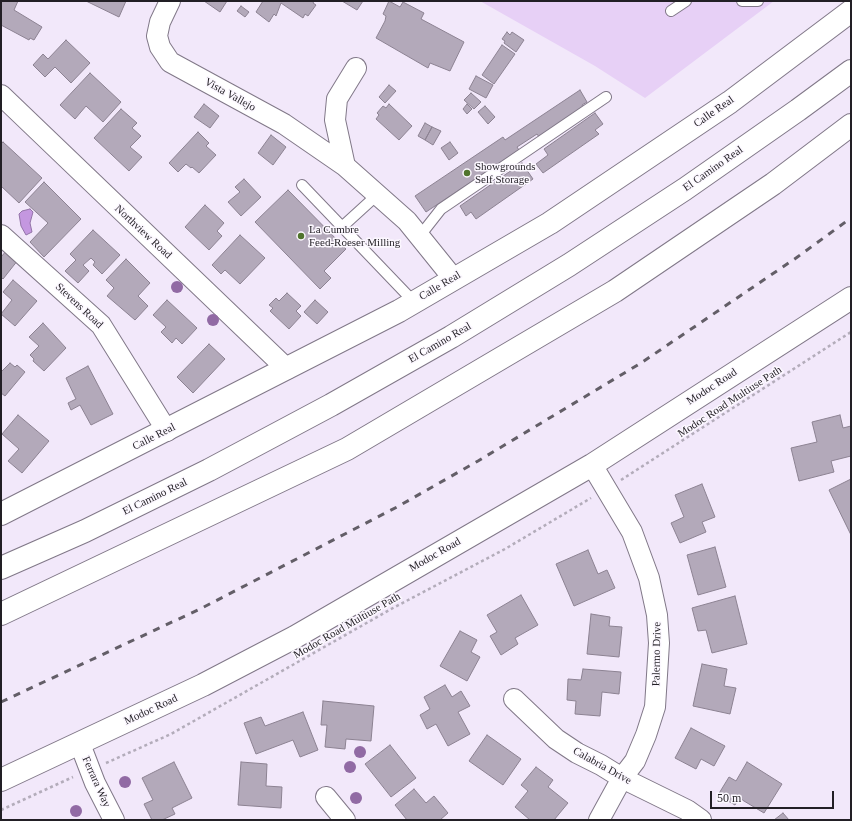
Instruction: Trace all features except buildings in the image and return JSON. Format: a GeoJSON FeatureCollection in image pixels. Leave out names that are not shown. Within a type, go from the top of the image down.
{"type":"FeatureCollection","features":[{"type":"Feature","properties":{"kind":"main road","name":"Calle Real"},"geometry":{"type":"LineString","coordinates":[[1,514],[167,431],[414,302],[550,223],[730,102],[851,11]]}},
{"type":"Feature","properties":{"kind":"main road","name":"El Camino Real"},"geometry":{"type":"LineString","coordinates":[[1,568],[86,531],[209,470],[331,405],[451,337],[569,265],[685,189],[851,71]]}},
{"type":"Feature","properties":{"kind":"main road"},"geometry":{"type":"LineString","coordinates":[[1,614],[347,449],[615,290],[772,184],[851,125]]}},
{"type":"Feature","properties":{"kind":"main road","name":"Modoc Road"},"geometry":{"type":"LineString","coordinates":[[1,780],[203,685],[294,637],[592,465],[851,298]]}},
{"type":"Feature","properties":{"kind":"street","name":"Vista Vallejo"},"geometry":{"type":"LineString","coordinates":[[170,1],[160,22],[157,36],[160,48],[170,62],[284,124],[346,166],[407,221],[453,278]]}},
{"type":"Feature","properties":{"kind":"street"},"geometry":{"type":"LineString","coordinates":[[346,166],[335,120],[337,99],[356,68]]}},
{"type":"Feature","properties":{"kind":"street","name":"Northview Road"},"geometry":{"type":"LineString","coordinates":[[1,95],[287,369]]}},
{"type":"Feature","properties":{"kind":"street","name":"Stevens Road"},"geometry":{"type":"LineString","coordinates":[[1,235],[101,325],[167,431]]}},
{"type":"Feature","properties":{"kind":"street","name":"Palermo Drive"},"geometry":{"type":"LineString","coordinates":[[592,465],[632,532],[650,578],[657,615],[659,643],[655,707],[646,735],[635,761],[622,778],[599,820]]}},
{"type":"Feature","properties":{"kind":"street","name":"Calabria Drive"},"geometry":{"type":"LineString","coordinates":[[514,699],[556,739],[577,753],[622,778],[687,810],[701,820]]}},
{"type":"Feature","properties":{"kind":"street","name":"Ferrara Way"},"geometry":{"type":"LineString","coordinates":[[80,744],[95,783],[114,820]]}},
{"type":"Feature","properties":{"kind":"street"},"geometry":{"type":"LineString","coordinates":[[326,797],[345,820]]}},
{"type":"Feature","properties":{"kind":"lane"},"geometry":{"type":"LineString","coordinates":[[671,11],[686,1]]}},
{"type":"Feature","properties":{"kind":"lane"},"geometry":{"type":"LineString","coordinates":[[742,1],[758,1]]}},
{"type":"Feature","properties":{"kind":"lane"},"geometry":{"type":"LineString","coordinates":[[419,237],[441,208],[606,97]]}},
{"type":"Feature","properties":{"kind":"lane"},"geometry":{"type":"LineString","coordinates":[[302,185],[343,226],[414,302]]}},
{"type":"Feature","properties":{"kind":"lane"},"geometry":{"type":"LineString","coordinates":[[343,226],[377,195]]}},
{"type":"Feature","properties":{"kind":"path","name":"Modoc Road Multiuse Path"},"geometry":{"type":"LineString","coordinates":[[616,483],[851,332]]}},
{"type":"Feature","properties":{"kind":"path","name":"Modoc Road Multiuse Path"},"geometry":{"type":"LineString","coordinates":[[102,764],[171,734],[393,608],[505,549],[597,495]]}},
{"type":"Feature","properties":{"kind":"path"},"geometry":{"type":"LineString","coordinates":[[1,810],[77,775]]}},
{"type":"Feature","properties":{"kind":"shaded area"},"geometry":{"type":"Polygon","coordinates":[[[480,1],[774,1],[645,98],[595,66],[480,1]]]}},
{"type":"Feature","properties":{"kind":"shaded area"},"geometry":{"type":"Polygon","coordinates":[[[30,209],[33,212],[30,223],[32,232],[26,235],[21,226],[19,214],[22,211],[30,209]]]}},
{"type":"Feature","properties":{"kind":"railway"},"geometry":{"type":"LineString","coordinates":[[1,702],[200,609],[397,507],[478,461],[641,363],[796,258],[851,218]]}},
{"type":"Feature","properties":{"kind":"place","name":"Showgrounds Self Storage"},"geometry":{"type":"Point","coordinates":[467,173]}},
{"type":"Feature","properties":{"kind":"place","name":"La Cumbre Feed-Roeser Milling"},"geometry":{"type":"Point","coordinates":[301,236]}}]}
